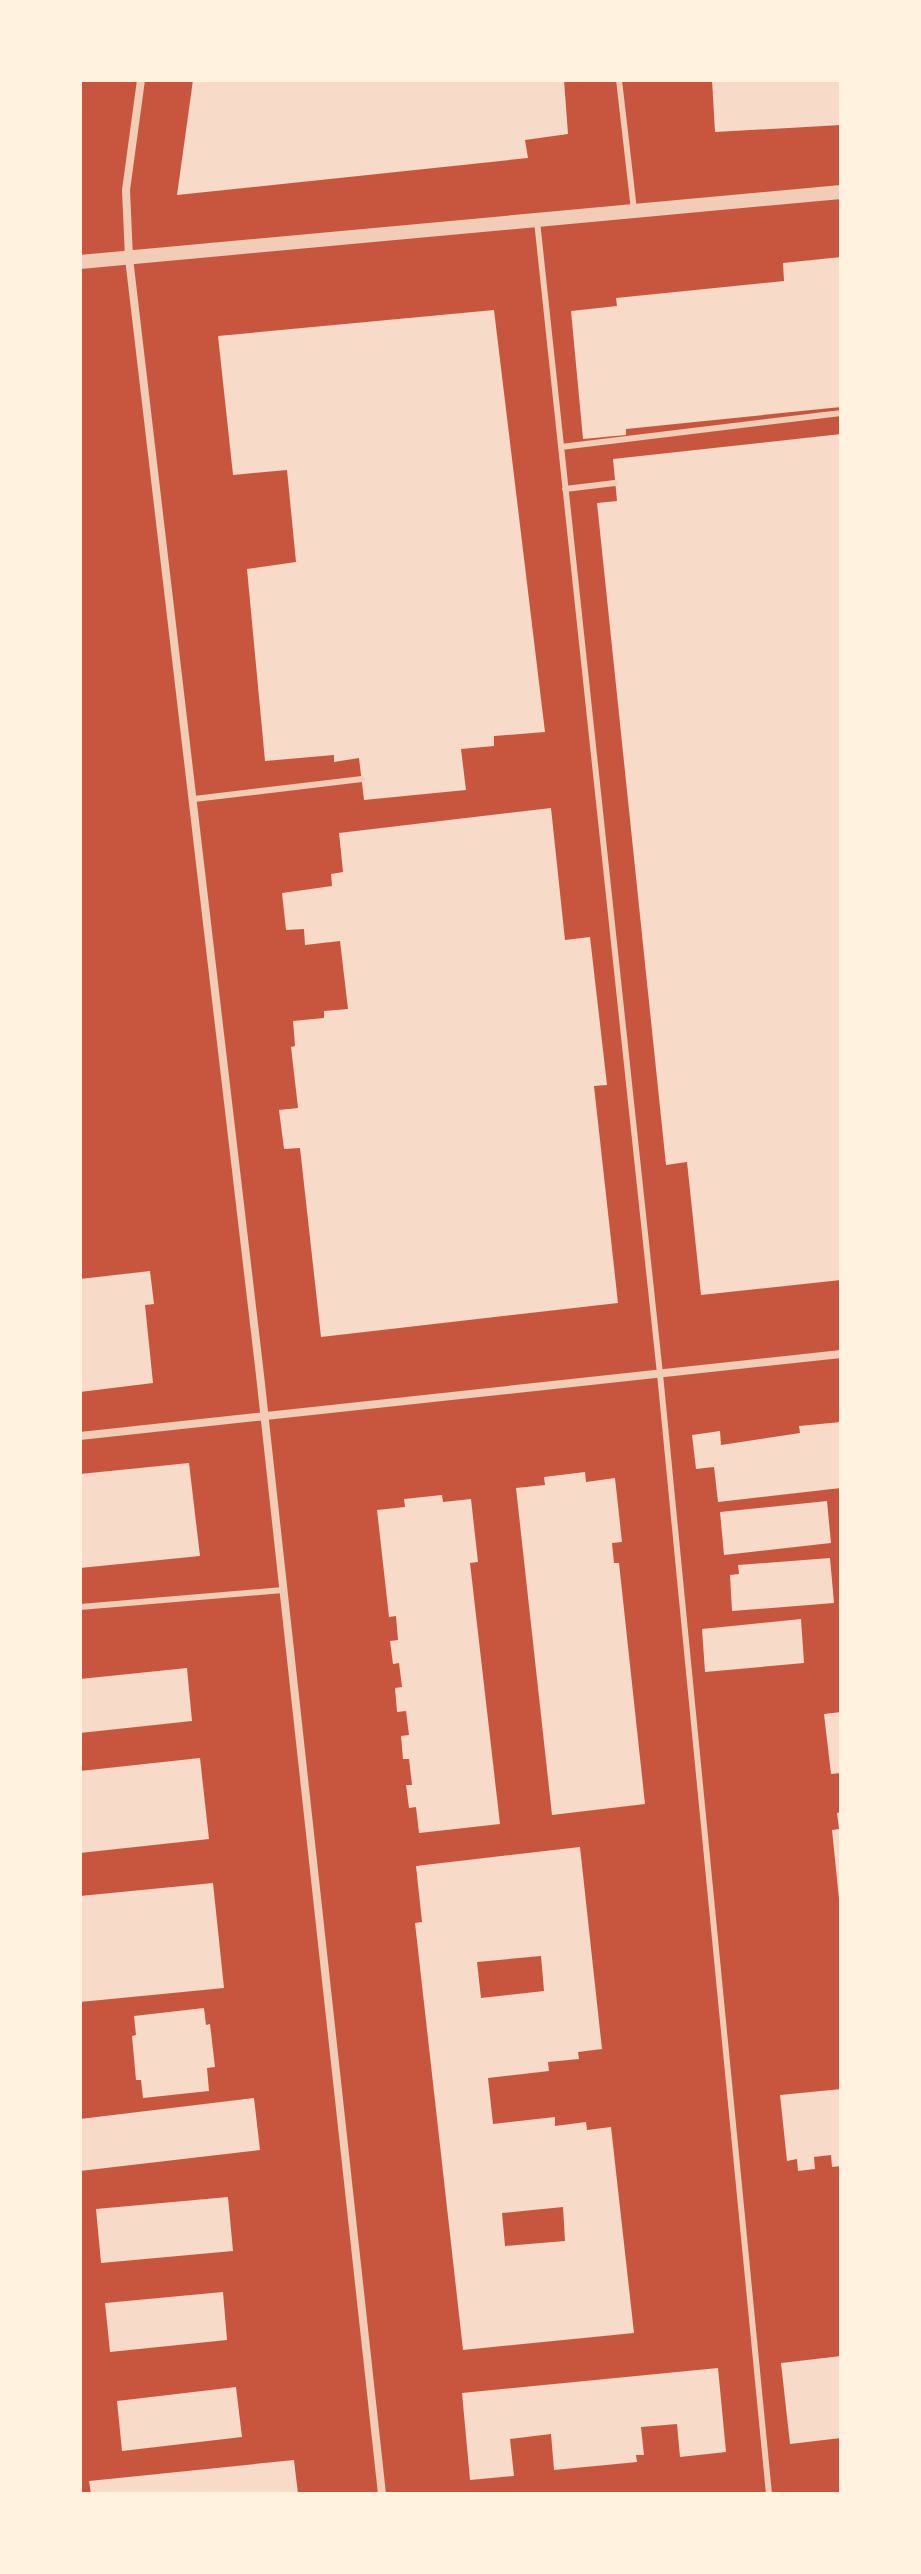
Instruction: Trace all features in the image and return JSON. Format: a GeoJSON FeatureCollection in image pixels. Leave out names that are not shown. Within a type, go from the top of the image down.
{"type":"FeatureCollection","features":[{"type":"Feature","properties":{"kind":"street"},"geometry":{"type":"LineString","coordinates":[[141,80],[126,190],[129,258],[264,1416],[382,2494]]}},
{"type":"Feature","properties":{"kind":"street"},"geometry":{"type":"LineString","coordinates":[[80,262],[841,192]]}},
{"type":"Feature","properties":{"kind":"street"},"geometry":{"type":"LineString","coordinates":[[80,1436],[841,1354]]}},
{"type":"Feature","properties":{"kind":"lane"},"geometry":{"type":"LineString","coordinates":[[619,80],[634,210]]}},
{"type":"Feature","properties":{"kind":"lane"},"geometry":{"type":"LineString","coordinates":[[537,221],[660,1374],[769,2494]]}},
{"type":"Feature","properties":{"kind":"lane"},"geometry":{"type":"LineString","coordinates":[[561,447],[841,413]]}},
{"type":"Feature","properties":{"kind":"lane"},"geometry":{"type":"LineString","coordinates":[[565,489],[615,483]]}},
{"type":"Feature","properties":{"kind":"lane"},"geometry":{"type":"LineString","coordinates":[[194,799],[362,779]]}},
{"type":"Feature","properties":{"kind":"lane"},"geometry":{"type":"LineString","coordinates":[[80,1607],[283,1590]]}},
{"type":"Feature","properties":{"kind":"building"},"geometry":{"type":"Polygon","coordinates":[[[193,80],[564,80],[568,134],[525,140],[528,158],[177,195],[193,80]]]}},
{"type":"Feature","properties":{"kind":"building"},"geometry":{"type":"Polygon","coordinates":[[[712,80],[841,80],[841,125],[715,132],[712,80]]]}},
{"type":"Feature","properties":{"kind":"building"},"geometry":{"type":"Polygon","coordinates":[[[841,257],[841,407],[626,429],[626,435],[583,439],[571,311],[617,306],[616,298],[784,281],[783,263],[841,257]]]}},
{"type":"Feature","properties":{"kind":"building"},"geometry":{"type":"Polygon","coordinates":[[[494,310],[545,732],[494,736],[494,746],[461,749],[466,790],[364,800],[359,758],[334,762],[334,755],[265,761],[247,569],[296,562],[287,470],[233,475],[218,336],[494,310]]]}},
{"type":"Feature","properties":{"kind":"building"},"geometry":{"type":"Polygon","coordinates":[[[841,434],[841,1280],[701,1295],[687,1162],[666,1165],[597,503],[617,501],[613,459],[841,434]]]}},
{"type":"Feature","properties":{"kind":"building"},"geometry":{"type":"Polygon","coordinates":[[[551,808],[565,940],[590,937],[607,1085],[594,1086],[618,1303],[321,1337],[300,1148],[284,1149],[279,1110],[298,1108],[291,1047],[295,1046],[293,1021],[324,1018],[324,1011],[348,1009],[340,941],[305,945],[304,929],[286,930],[282,893],[332,886],[331,874],[343,872],[339,833],[551,808]]]}},
{"type":"Feature","properties":{"kind":"building"},"geometry":{"type":"Polygon","coordinates":[[[150,1271],[154,1304],[145,1305],[153,1383],[80,1392],[80,1279],[150,1271]]]}},
{"type":"Feature","properties":{"kind":"building"},"geometry":{"type":"Polygon","coordinates":[[[841,1422],[841,1488],[718,1502],[714,1467],[696,1469],[692,1435],[720,1431],[721,1445],[800,1433],[799,1426],[841,1422]]]}},
{"type":"Feature","properties":{"kind":"building"},"geometry":{"type":"Polygon","coordinates":[[[189,1463],[200,1556],[80,1568],[80,1474],[189,1463]]]}},
{"type":"Feature","properties":{"kind":"building"},"geometry":{"type":"Polygon","coordinates":[[[585,1472],[586,1482],[615,1478],[622,1542],[612,1543],[614,1563],[619,1563],[645,1804],[552,1815],[516,1488],[545,1485],[544,1477],[585,1472]]]}},
{"type":"Feature","properties":{"kind":"building"},"geometry":{"type":"Polygon","coordinates":[[[442,1495],[443,1502],[471,1499],[478,1562],[470,1563],[500,1824],[419,1833],[416,1807],[409,1808],[406,1785],[412,1785],[409,1759],[403,1759],[401,1736],[409,1735],[406,1711],[397,1712],[395,1688],[402,1687],[399,1663],[393,1664],[390,1641],[398,1640],[396,1616],[389,1617],[377,1510],[405,1507],[404,1499],[442,1495]]]}},
{"type":"Feature","properties":{"kind":"building"},"geometry":{"type":"Polygon","coordinates":[[[827,1501],[831,1543],[724,1555],[720,1512],[827,1501]]]}},
{"type":"Feature","properties":{"kind":"building"},"geometry":{"type":"Polygon","coordinates":[[[830,1558],[834,1603],[732,1611],[730,1575],[739,1574],[738,1565],[830,1558]]]}},
{"type":"Feature","properties":{"kind":"building"},"geometry":{"type":"Polygon","coordinates":[[[801,1619],[804,1663],[705,1672],[702,1629],[801,1619]]]}},
{"type":"Feature","properties":{"kind":"building"},"geometry":{"type":"Polygon","coordinates":[[[187,1668],[192,1721],[80,1733],[80,1679],[187,1668]]]}},
{"type":"Feature","properties":{"kind":"building"},"geometry":{"type":"Polygon","coordinates":[[[841,1712],[841,1773],[831,1774],[824,1714],[841,1712]]]}},
{"type":"Feature","properties":{"kind":"building"},"geometry":{"type":"Polygon","coordinates":[[[200,1758],[209,1839],[80,1853],[80,1771],[200,1758]]]}},
{"type":"Feature","properties":{"kind":"building"},"geometry":{"type":"Polygon","coordinates":[[[841,1812],[839,1899],[832,1830],[839,1829],[837,1813],[841,1812]]]}},
{"type":"Feature","properties":{"kind":"building"},"geometry":{"type":"Polygon","coordinates":[[[580,1847],[602,2049],[578,2052],[579,2059],[548,2062],[549,2071],[488,2078],[493,2124],[555,2117],[555,2126],[586,2122],[587,2130],[611,2127],[634,2333],[463,2350],[415,1923],[422,1922],[416,1866],[580,1847]],[[541,1956],[477,1962],[481,1998],[544,1991],[541,1956]],[[563,2207],[502,2213],[505,2246],[565,2241],[563,2207]]]}},
{"type":"Feature","properties":{"kind":"building"},"geometry":{"type":"Polygon","coordinates":[[[213,1883],[224,1988],[80,2002],[80,1896],[213,1883]]]}},
{"type":"Feature","properties":{"kind":"building"},"geometry":{"type":"Polygon","coordinates":[[[204,2008],[206,2025],[210,2024],[215,2067],[207,2068],[209,2091],[143,2098],[141,2080],[136,2080],[132,2036],[136,2035],[134,2016],[204,2008]]]}},
{"type":"Feature","properties":{"kind":"building"},"geometry":{"type":"Polygon","coordinates":[[[841,2089],[841,2166],[832,2167],[831,2155],[814,2157],[815,2169],[798,2171],[797,2159],[787,2161],[780,2095],[841,2089]]]}},
{"type":"Feature","properties":{"kind":"building"},"geometry":{"type":"Polygon","coordinates":[[[254,2098],[260,2150],[80,2171],[80,2119],[254,2098]]]}},
{"type":"Feature","properties":{"kind":"building"},"geometry":{"type":"Polygon","coordinates":[[[228,2197],[233,2251],[101,2263],[96,2209],[228,2197]]]}},
{"type":"Feature","properties":{"kind":"building"},"geometry":{"type":"Polygon","coordinates":[[[223,2292],[227,2340],[110,2352],[105,2303],[223,2292]]]}},
{"type":"Feature","properties":{"kind":"building"},"geometry":{"type":"Polygon","coordinates":[[[841,2356],[841,2438],[790,2444],[781,2363],[841,2356]]]}},
{"type":"Feature","properties":{"kind":"building"},"geometry":{"type":"Polygon","coordinates":[[[718,2368],[726,2452],[680,2457],[677,2424],[641,2427],[644,2455],[636,2455],[637,2462],[554,2470],[551,2434],[510,2439],[514,2476],[470,2480],[462,2393],[718,2368]]]}},
{"type":"Feature","properties":{"kind":"building"},"geometry":{"type":"Polygon","coordinates":[[[236,2387],[242,2437],[122,2451],[117,2401],[236,2387]]]}},
{"type":"Feature","properties":{"kind":"building"},"geometry":{"type":"Polygon","coordinates":[[[294,2460],[298,2494],[91,2494],[89,2481],[294,2460]]]}}]}
